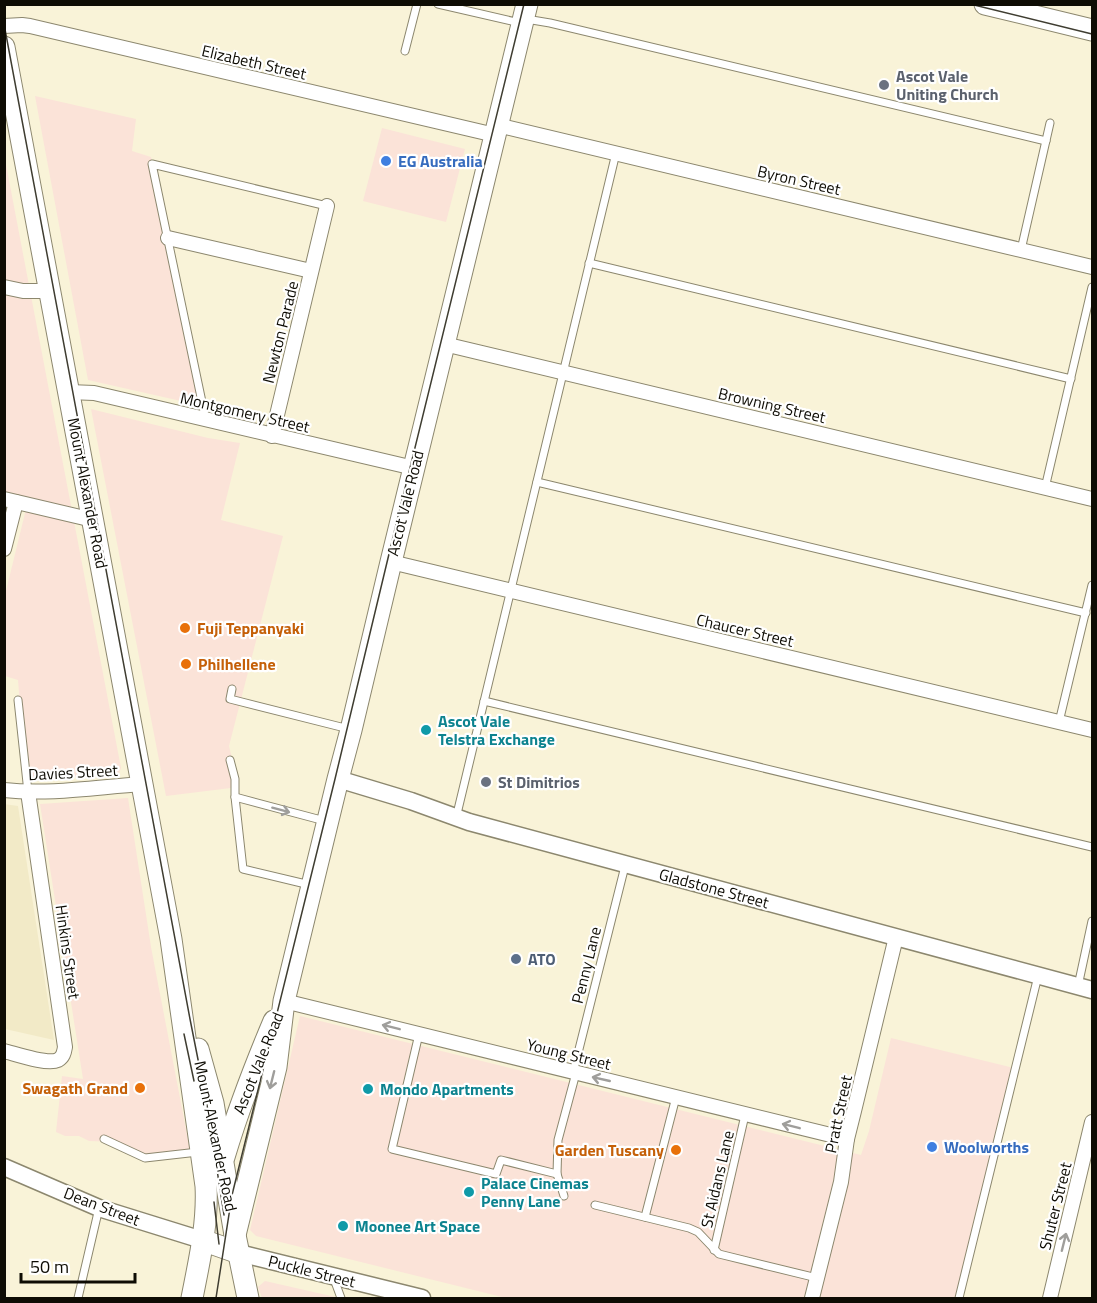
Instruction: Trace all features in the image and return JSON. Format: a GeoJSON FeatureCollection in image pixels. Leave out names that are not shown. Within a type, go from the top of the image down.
{"type":"FeatureCollection","features":[{"type":"Feature","properties":{"kind":"main road"},"geometry":{"type":"LineString","coordinates":[[985,4],[1092,30]]}},
{"type":"Feature","properties":{"kind":"main road","name":"Ascot Vale Road"},"geometry":{"type":"LineString","coordinates":[[237,1244],[276,1067],[284,1001],[524,16]]}},
{"type":"Feature","properties":{"kind":"main road","name":"Mount Alexander Road"},"geometry":{"type":"LineString","coordinates":[[4,46],[171,939],[207,1196],[192,1299]]}},
{"type":"Feature","properties":{"kind":"main road","name":"Mount Alexander Road"},"geometry":{"type":"LineString","coordinates":[[171,939],[213,1103],[248,1299]]}},
{"type":"Feature","properties":{"kind":"main road","name":"Ascot Vale Road"},"geometry":{"type":"LineString","coordinates":[[203,1235],[236,1118],[252,1072],[284,1001]]}},
{"type":"Feature","properties":{"kind":"main road","name":"Puckle Street"},"geometry":{"type":"LineString","coordinates":[[203,1235],[237,1244]]}},
{"type":"Feature","properties":{"kind":"street","name":"Elizabeth Street"},"geometry":{"type":"LineString","coordinates":[[4,26],[30,26],[496,130]]}},
{"type":"Feature","properties":{"kind":"street","name":"Byron Street"},"geometry":{"type":"LineString","coordinates":[[496,130],[616,153],[1092,267]]}},
{"type":"Feature","properties":{"kind":"street","name":"Newton Parade"},"geometry":{"type":"LineString","coordinates":[[272,436],[327,206]]}},
{"type":"Feature","properties":{"kind":"street","name":"Newton Parade"},"geometry":{"type":"LineString","coordinates":[[168,238],[311,271]]}},
{"type":"Feature","properties":{"kind":"street"},"geometry":{"type":"LineString","coordinates":[[4,287],[23,291],[50,291]]}},
{"type":"Feature","properties":{"kind":"street","name":"Browning Street"},"geometry":{"type":"LineString","coordinates":[[444,344],[1092,499]]}},
{"type":"Feature","properties":{"kind":"street","name":"Montgomery Street"},"geometry":{"type":"LineString","coordinates":[[69,392],[94,393],[414,468]]}},
{"type":"Feature","properties":{"kind":"street"},"geometry":{"type":"LineString","coordinates":[[4,549],[10,500],[93,520]]}},
{"type":"Feature","properties":{"kind":"street","name":"Chaucer Street"},"geometry":{"type":"LineString","coordinates":[[391,562],[1092,730]]}},
{"type":"Feature","properties":{"kind":"street","name":"Gladstone Street"},"geometry":{"type":"LineString","coordinates":[[338,778],[456,818],[1085,988]]}},
{"type":"Feature","properties":{"kind":"street","name":"Davies Street"},"geometry":{"type":"LineString","coordinates":[[4,790],[28,792],[143,784]]}},
{"type":"Feature","properties":{"kind":"street","name":"Hinkins Street"},"geometry":{"type":"LineString","coordinates":[[4,1051],[55,1061],[61,1058],[65,1047],[28,792]]}},
{"type":"Feature","properties":{"kind":"street","name":"Pratt Street"},"geometry":{"type":"LineString","coordinates":[[812,1299],[841,1182],[847,1139],[896,937]]}},
{"type":"Feature","properties":{"kind":"street","name":"Young Street"},"geometry":{"type":"LineString","coordinates":[[284,1001],[847,1139]]}},
{"type":"Feature","properties":{"kind":"street","name":"Shuter Street"},"geometry":{"type":"LineString","coordinates":[[1050,1299],[1092,1122]]}},
{"type":"Feature","properties":{"kind":"street","name":"Dean Street"},"geometry":{"type":"LineString","coordinates":[[4,1167],[99,1208],[203,1235]]}},
{"type":"Feature","properties":{"kind":"street","name":"Puckle Street"},"geometry":{"type":"LineString","coordinates":[[237,1244],[334,1277],[422,1299]]}},
{"type":"Feature","properties":{"kind":"lane"},"geometry":{"type":"LineString","coordinates":[[405,51],[417,4]]}},
{"type":"Feature","properties":{"kind":"lane"},"geometry":{"type":"LineString","coordinates":[[438,4],[524,16],[1046,141]]}},
{"type":"Feature","properties":{"kind":"lane"},"geometry":{"type":"LineString","coordinates":[[1021,250],[1050,123]]}},
{"type":"Feature","properties":{"kind":"lane"},"geometry":{"type":"LineString","coordinates":[[456,818],[616,153]]}},
{"type":"Feature","properties":{"kind":"lane"},"geometry":{"type":"LineString","coordinates":[[206,421],[152,164],[327,206]]}},
{"type":"Feature","properties":{"kind":"lane"},"geometry":{"type":"LineString","coordinates":[[589,263],[1071,379]]}},
{"type":"Feature","properties":{"kind":"lane"},"geometry":{"type":"LineString","coordinates":[[1045,488],[1092,287]]}},
{"type":"Feature","properties":{"kind":"lane"},"geometry":{"type":"LineString","coordinates":[[537,482],[1086,613]]}},
{"type":"Feature","properties":{"kind":"lane"},"geometry":{"type":"LineString","coordinates":[[1059,723],[1092,585]]}},
{"type":"Feature","properties":{"kind":"lane"},"geometry":{"type":"LineString","coordinates":[[232,689],[230,699],[351,730]]}},
{"type":"Feature","properties":{"kind":"lane"},"geometry":{"type":"LineString","coordinates":[[18,700],[28,792]]}},
{"type":"Feature","properties":{"kind":"lane"},"geometry":{"type":"LineString","coordinates":[[484,701],[1092,847]]}},
{"type":"Feature","properties":{"kind":"lane"},"geometry":{"type":"LineString","coordinates":[[230,760],[235,779],[243,869],[312,886]]}},
{"type":"Feature","properties":{"kind":"lane"},"geometry":{"type":"LineString","coordinates":[[235,797],[328,822]]}},
{"type":"Feature","properties":{"kind":"lane","name":"Penny Lane"},"geometry":{"type":"LineString","coordinates":[[564,1196],[557,1174],[558,1140],[625,864]]}},
{"type":"Feature","properties":{"kind":"lane"},"geometry":{"type":"LineString","coordinates":[[1085,988],[1092,921]]}},
{"type":"Feature","properties":{"kind":"lane"},"geometry":{"type":"LineString","coordinates":[[959,1299],[1038,976]]}},
{"type":"Feature","properties":{"kind":"lane"},"geometry":{"type":"LineString","coordinates":[[419,1034],[392,1149],[496,1174],[501,1160],[557,1174]]}},
{"type":"Feature","properties":{"kind":"lane"},"geometry":{"type":"LineString","coordinates":[[645,1217],[676,1097]]}},
{"type":"Feature","properties":{"kind":"lane","name":"St Aidans Lane"},"geometry":{"type":"LineString","coordinates":[[714,1250],[745,1115]]}},
{"type":"Feature","properties":{"kind":"lane"},"geometry":{"type":"LineString","coordinates":[[104,1139],[145,1158],[201,1152]]}},
{"type":"Feature","properties":{"kind":"lane","name":"St Aidans Lane"},"geometry":{"type":"LineString","coordinates":[[595,1205],[689,1228],[698,1232],[719,1254],[817,1278]]}},
{"type":"Feature","properties":{"kind":"lane"},"geometry":{"type":"LineString","coordinates":[[78,1299],[99,1208]]}},
{"type":"Feature","properties":{"kind":"lane"},"geometry":{"type":"LineString","coordinates":[[334,1277],[341,1299]]}},
{"type":"Feature","properties":{"kind":"shaded area"},"geometry":{"type":"Polygon","coordinates":[[[35,96],[136,119],[132,151],[151,157],[165,212],[203,406],[88,380],[35,96]]]}},
{"type":"Feature","properties":{"kind":"shaded area","name":"EG Australia"},"geometry":{"type":"Polygon","coordinates":[[[382,128],[465,149],[446,222],[363,201],[382,128]]]}},
{"type":"Feature","properties":{"kind":"shaded area"},"geometry":{"type":"Polygon","coordinates":[[[4,154],[121,768],[118,775],[26,779],[18,680],[5,676],[5,595],[27,505],[5,499],[4,154]]]}},
{"type":"Feature","properties":{"kind":"shaded area"},"geometry":{"type":"Polygon","coordinates":[[[91,409],[208,438],[240,443],[221,520],[283,536],[229,746],[239,787],[166,796],[91,409]]]}},
{"type":"Feature","properties":{"kind":"shaded area"},"geometry":{"type":"Polygon","coordinates":[[[128,798],[151,947],[190,1150],[147,1156],[118,1142],[89,1141],[79,1136],[65,1136],[56,1132],[62,1076],[83,1079],[40,804],[128,798]]]}},
{"type":"Feature","properties":{"kind":"shaded area"},"geometry":{"type":"Polygon","coordinates":[[[4,804],[18,806],[54,1040],[5,1029],[4,804]]]}},
{"type":"Feature","properties":{"kind":"shaded area"},"geometry":{"type":"Polygon","coordinates":[[[300,1016],[861,1155],[891,1038],[1014,1068],[956,1298],[506,1298],[256,1236],[250,1230],[300,1016]]]}},
{"type":"Feature","properties":{"kind":"shaded area"},"geometry":{"type":"Polygon","coordinates":[[[265,1281],[340,1298],[262,1298],[258,1287],[265,1281]]]}},
{"type":"Feature","properties":{"kind":"tram line"},"geometry":{"type":"LineString","coordinates":[[216,1298],[232,1195],[524,4]]}},
{"type":"Feature","properties":{"kind":"tram line"},"geometry":{"type":"LineString","coordinates":[[970,4],[1092,34]]}},
{"type":"Feature","properties":{"kind":"tram line"},"geometry":{"type":"LineString","coordinates":[[4,24],[207,1105],[224,1215]]}},
{"type":"Feature","properties":{"kind":"tram line"},"geometry":{"type":"LineString","coordinates":[[184,1034],[194,1081]]}},
{"type":"Feature","properties":{"kind":"tram line"},"geometry":{"type":"LineString","coordinates":[[214,1202],[219,1244]]}},
{"type":"Feature","properties":{"kind":"place","name":"Ascot Vale Uniting Church"},"geometry":{"type":"Point","coordinates":[884,85]}},
{"type":"Feature","properties":{"kind":"place","name":"EG Australia"},"geometry":{"type":"Point","coordinates":[386,161]}},
{"type":"Feature","properties":{"kind":"place","name":"Fuji Teppanyaki"},"geometry":{"type":"Point","coordinates":[185,628]}},
{"type":"Feature","properties":{"kind":"place","name":"Philhellene"},"geometry":{"type":"Point","coordinates":[186,664]}},
{"type":"Feature","properties":{"kind":"place","name":"Ascot Vale Telstra Exchange"},"geometry":{"type":"Point","coordinates":[426,730]}},
{"type":"Feature","properties":{"kind":"place","name":"St Dimitrios"},"geometry":{"type":"Point","coordinates":[486,782]}},
{"type":"Feature","properties":{"kind":"place","name":"ATO"},"geometry":{"type":"Point","coordinates":[516,959]}},
{"type":"Feature","properties":{"kind":"place","name":"Swagath Grand"},"geometry":{"type":"Point","coordinates":[140,1088]}},
{"type":"Feature","properties":{"kind":"place","name":"Mondo Apartments"},"geometry":{"type":"Point","coordinates":[368,1089]}},
{"type":"Feature","properties":{"kind":"place","name":"Woolworths"},"geometry":{"type":"Point","coordinates":[932,1147]}},
{"type":"Feature","properties":{"kind":"place","name":"Garden Tuscany"},"geometry":{"type":"Point","coordinates":[676,1150]}},
{"type":"Feature","properties":{"kind":"place","name":"Palace Cinemas Penny Lane"},"geometry":{"type":"Point","coordinates":[469,1192]}},
{"type":"Feature","properties":{"kind":"place","name":"Moonee Art Space"},"geometry":{"type":"Point","coordinates":[343,1226]}}]}
